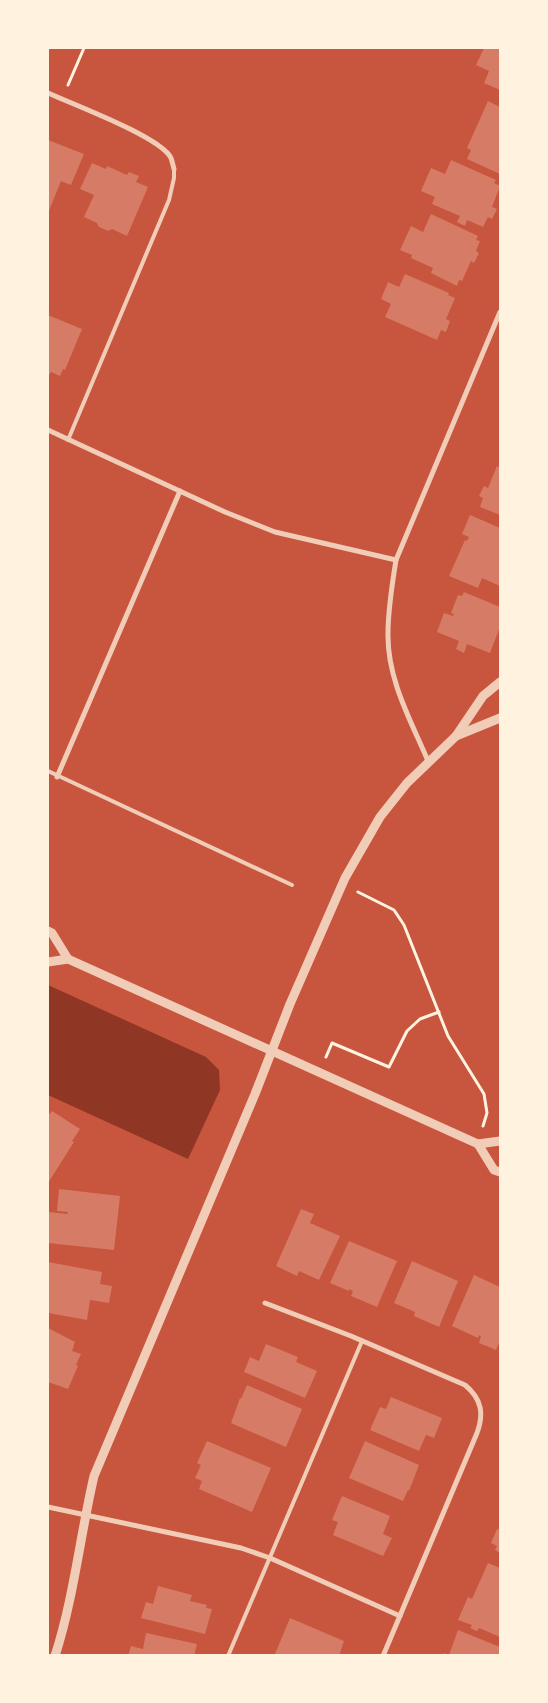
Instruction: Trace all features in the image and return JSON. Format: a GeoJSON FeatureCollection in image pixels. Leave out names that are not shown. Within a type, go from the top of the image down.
{"type":"FeatureCollection","features":[{"type":"Feature","properties":{"kind":"street"},"geometry":{"type":"LineString","coordinates":[[48,93],[152,141],[160,146],[170,157],[174,169]]}},
{"type":"Feature","properties":{"kind":"street"},"geometry":{"type":"LineString","coordinates":[[428,761],[399,694],[391,666],[387,635],[396,560],[500,312]]}},
{"type":"Feature","properties":{"kind":"street"},"geometry":{"type":"LineString","coordinates":[[48,430],[180,491],[275,532],[396,560]]}},
{"type":"Feature","properties":{"kind":"street"},"geometry":{"type":"LineString","coordinates":[[57,777],[180,491]]}},
{"type":"Feature","properties":{"kind":"street"},"geometry":{"type":"LineString","coordinates":[[55,1656],[67,1613],[94,1476],[255,1094],[293,996],[342,885],[380,817],[407,783],[456,736],[483,696],[500,682]]}},
{"type":"Feature","properties":{"kind":"street"},"geometry":{"type":"LineString","coordinates":[[456,736],[500,718]]}},
{"type":"Feature","properties":{"kind":"street"},"geometry":{"type":"LineString","coordinates":[[48,931],[52,933],[68,959]]}},
{"type":"Feature","properties":{"kind":"street"},"geometry":{"type":"LineString","coordinates":[[48,962],[68,959],[478,1144],[500,1141]]}},
{"type":"Feature","properties":{"kind":"street"},"geometry":{"type":"LineString","coordinates":[[478,1144],[494,1170],[500,1172]]}},
{"type":"Feature","properties":{"kind":"street"},"geometry":{"type":"LineString","coordinates":[[265,1303],[362,1341],[465,1385],[477,1397],[481,1405],[481,1423],[477,1434],[383,1656]]}},
{"type":"Feature","properties":{"kind":"street"},"geometry":{"type":"LineString","coordinates":[[48,1507],[86,1513],[241,1548],[270,1558],[400,1616]]}},
{"type":"Feature","properties":{"kind":"lane"},"geometry":{"type":"LineString","coordinates":[[68,440],[169,200],[174,169]]}},
{"type":"Feature","properties":{"kind":"lane"},"geometry":{"type":"LineString","coordinates":[[48,771],[57,777],[292,885]]}},
{"type":"Feature","properties":{"kind":"lane"},"geometry":{"type":"LineString","coordinates":[[228,1656],[362,1341]]}},
{"type":"Feature","properties":{"kind":"path"},"geometry":{"type":"LineString","coordinates":[[62,100],[84,48]]}},
{"type":"Feature","properties":{"kind":"path"},"geometry":{"type":"LineString","coordinates":[[342,885],[394,910],[404,925],[448,1036],[484,1094],[487,1113],[478,1144]]}},
{"type":"Feature","properties":{"kind":"path"},"geometry":{"type":"LineString","coordinates":[[319,1073],[332,1044],[389,1067],[407,1031],[420,1019],[439,1012]]}},
{"type":"Feature","properties":{"kind":"shaded area"},"geometry":{"type":"Polygon","coordinates":[[[48,985],[206,1057],[219,1070],[220,1090],[188,1159],[48,1095],[48,985]]]}},
{"type":"Feature","properties":{"kind":"building"},"geometry":{"type":"Polygon","coordinates":[[[484,48],[500,48],[500,90],[484,83],[489,71],[476,65],[484,48]]]}},
{"type":"Feature","properties":{"kind":"building"},"geometry":{"type":"Polygon","coordinates":[[[488,101],[500,107],[500,174],[467,159],[471,150],[467,148],[488,101]]]}},
{"type":"Feature","properties":{"kind":"building"},"geometry":{"type":"Polygon","coordinates":[[[48,140],[84,154],[71,185],[61,181],[48,213],[48,140]]]}},
{"type":"Feature","properties":{"kind":"building"},"geometry":{"type":"Polygon","coordinates":[[[451,160],[496,180],[494,183],[500,186],[492,207],[497,209],[492,219],[488,217],[483,227],[467,220],[465,226],[457,222],[460,216],[432,204],[435,197],[421,191],[431,168],[445,174],[451,160]]]}},
{"type":"Feature","properties":{"kind":"building"},"geometry":{"type":"Polygon","coordinates":[[[92,163],[106,169],[107,166],[127,175],[129,172],[139,176],[136,182],[148,187],[127,236],[112,229],[108,231],[84,217],[94,195],[80,189],[92,163]]]}},
{"type":"Feature","properties":{"kind":"building"},"geometry":{"type":"Polygon","coordinates":[[[431,214],[478,236],[476,240],[480,241],[476,251],[479,253],[474,263],[471,261],[462,281],[459,280],[457,286],[431,273],[433,268],[411,258],[412,255],[400,250],[411,226],[423,232],[431,214]]]}},
{"type":"Feature","properties":{"kind":"building"},"geometry":{"type":"Polygon","coordinates":[[[405,274],[449,293],[448,295],[455,298],[446,319],[450,321],[446,332],[441,330],[437,340],[385,317],[391,304],[381,299],[388,282],[399,287],[405,274]]]}},
{"type":"Feature","properties":{"kind":"building"},"geometry":{"type":"Polygon","coordinates":[[[48,315],[82,329],[65,370],[63,369],[60,376],[51,372],[48,374],[48,315]]]}},
{"type":"Feature","properties":{"kind":"building"},"geometry":{"type":"Polygon","coordinates":[[[500,464],[500,515],[480,507],[483,498],[479,496],[484,486],[488,488],[497,466],[499,467],[500,464]]]}},
{"type":"Feature","properties":{"kind":"building"},"geometry":{"type":"Polygon","coordinates":[[[470,515],[500,528],[500,586],[482,578],[478,588],[449,576],[465,540],[467,541],[469,537],[462,534],[470,515]]]}},
{"type":"Feature","properties":{"kind":"building"},"geometry":{"type":"Polygon","coordinates":[[[464,592],[500,607],[500,627],[490,653],[467,644],[464,653],[456,649],[459,641],[437,632],[444,613],[453,616],[454,614],[451,613],[458,595],[462,596],[464,592]]]}},
{"type":"Feature","properties":{"kind":"building"},"geometry":{"type":"Polygon","coordinates":[[[52,1111],[80,1129],[48,1183],[48,1116],[52,1111]]]}},
{"type":"Feature","properties":{"kind":"building"},"geometry":{"type":"Polygon","coordinates":[[[59,1189],[120,1196],[114,1250],[48,1243],[48,1212],[67,1214],[68,1212],[57,1211],[59,1189]]]}},
{"type":"Feature","properties":{"kind":"building"},"geometry":{"type":"Polygon","coordinates":[[[301,1209],[314,1214],[310,1223],[340,1236],[319,1280],[299,1271],[297,1276],[276,1266],[301,1209]]]}},
{"type":"Feature","properties":{"kind":"building"},"geometry":{"type":"Polygon","coordinates":[[[349,1241],[397,1261],[377,1307],[351,1296],[353,1291],[330,1283],[349,1241]]]}},
{"type":"Feature","properties":{"kind":"building"},"geometry":{"type":"Polygon","coordinates":[[[412,1261],[458,1281],[439,1327],[414,1316],[415,1312],[394,1303],[412,1261]]]}},
{"type":"Feature","properties":{"kind":"building"},"geometry":{"type":"Polygon","coordinates":[[[48,1262],[102,1272],[100,1284],[112,1286],[109,1303],[90,1300],[87,1320],[48,1313],[48,1262]]]}},
{"type":"Feature","properties":{"kind":"building"},"geometry":{"type":"Polygon","coordinates":[[[474,1275],[500,1287],[500,1340],[496,1350],[479,1343],[481,1336],[479,1335],[478,1338],[452,1326],[474,1275]]]}},
{"type":"Feature","properties":{"kind":"building"},"geometry":{"type":"Polygon","coordinates":[[[48,1328],[75,1342],[72,1351],[81,1354],[68,1389],[48,1382],[48,1328]]]}},
{"type":"Feature","properties":{"kind":"building"},"geometry":{"type":"Polygon","coordinates":[[[266,1344],[298,1357],[296,1362],[317,1371],[305,1398],[244,1372],[250,1357],[259,1361],[266,1344]]]}},
{"type":"Feature","properties":{"kind":"building"},"geometry":{"type":"Polygon","coordinates":[[[247,1385],[302,1409],[286,1447],[231,1423],[247,1385]]]}},
{"type":"Feature","properties":{"kind":"building"},"geometry":{"type":"Polygon","coordinates":[[[391,1397],[442,1418],[434,1438],[426,1435],[419,1451],[370,1430],[380,1407],[386,1409],[391,1397]]]}},
{"type":"Feature","properties":{"kind":"building"},"geometry":{"type":"Polygon","coordinates":[[[207,1441],[271,1468],[252,1512],[199,1489],[202,1481],[195,1478],[201,1465],[197,1463],[207,1441]]]}},
{"type":"Feature","properties":{"kind":"building"},"geometry":{"type":"Polygon","coordinates":[[[365,1441],[419,1465],[403,1501],[349,1478],[365,1441]]]}},
{"type":"Feature","properties":{"kind":"building"},"geometry":{"type":"Polygon","coordinates":[[[342,1496],[390,1516],[383,1534],[392,1538],[383,1556],[333,1535],[338,1522],[332,1520],[342,1496]]]}},
{"type":"Feature","properties":{"kind":"building"},"geometry":{"type":"Polygon","coordinates":[[[497,1529],[500,1530],[500,1553],[495,1550],[497,1546],[491,1543],[497,1529]]]}},
{"type":"Feature","properties":{"kind":"building"},"geometry":{"type":"Polygon","coordinates":[[[488,1563],[500,1568],[500,1637],[479,1628],[477,1631],[470,1628],[472,1625],[458,1620],[468,1597],[472,1599],[488,1563]]]}},
{"type":"Feature","properties":{"kind":"building"},"geometry":{"type":"Polygon","coordinates":[[[158,1586],[192,1595],[190,1601],[207,1605],[206,1608],[212,1609],[205,1634],[141,1618],[146,1602],[153,1604],[158,1586]]]}},
{"type":"Feature","properties":{"kind":"building"},"geometry":{"type":"Polygon","coordinates":[[[290,1618],[344,1641],[339,1656],[275,1654],[290,1618]]]}},
{"type":"Feature","properties":{"kind":"building"},"geometry":{"type":"Polygon","coordinates":[[[458,1630],[500,1647],[500,1656],[443,1656],[444,1653],[449,1655],[458,1630]]]}},
{"type":"Feature","properties":{"kind":"building"},"geometry":{"type":"Polygon","coordinates":[[[146,1633],[197,1644],[194,1656],[128,1656],[131,1646],[143,1649],[146,1633]]]}}]}
